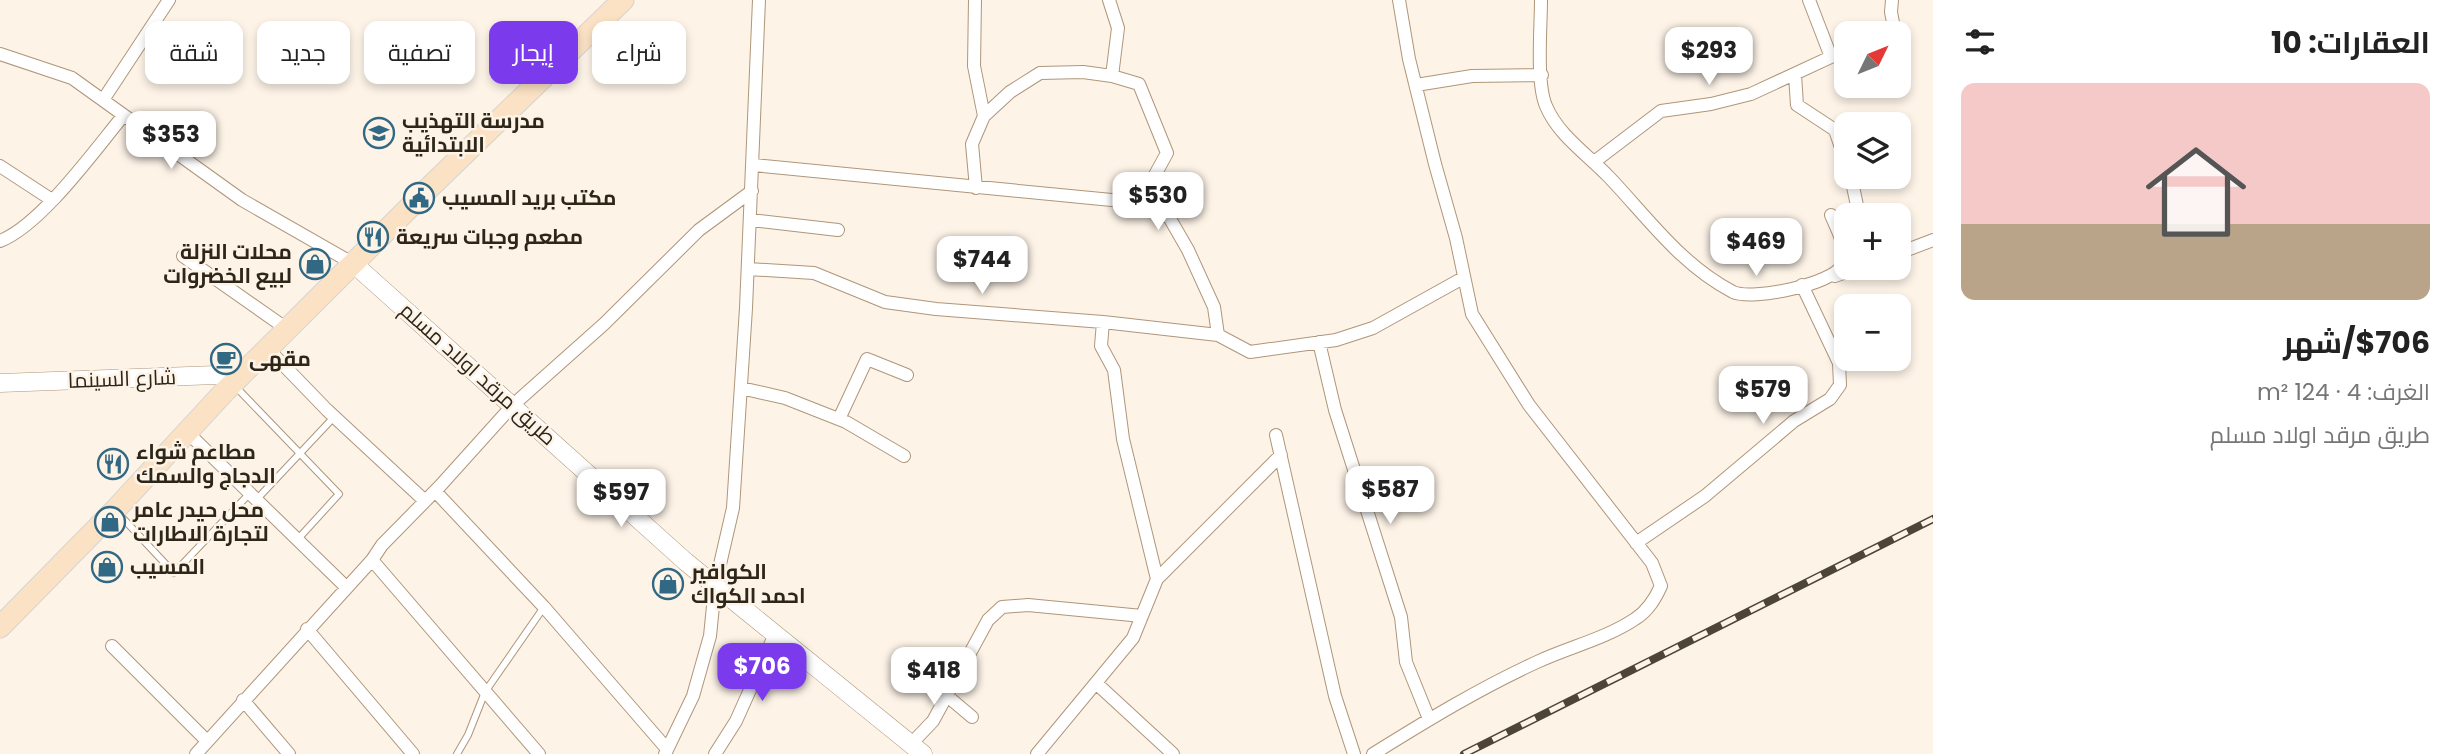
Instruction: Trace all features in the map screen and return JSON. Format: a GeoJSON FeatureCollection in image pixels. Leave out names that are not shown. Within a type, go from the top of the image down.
{"type":"FeatureCollection","features":[{"type":"Feature","properties":{"kind":"main road"},"geometry":{"type":"LineString","coordinates":[[0,627],[287,329],[623,0]]}},
{"type":"Feature","properties":{"kind":"street"},"geometry":{"type":"LineString","coordinates":[[103,100],[169,0]]}},
{"type":"Feature","properties":{"kind":"street"},"geometry":{"type":"LineString","coordinates":[[435,491],[544,607],[666,752],[693,696],[710,636],[715,586],[733,508],[751,220],[759,0]]}},
{"type":"Feature","properties":{"kind":"street"},"geometry":{"type":"LineString","coordinates":[[975,0],[974,66],[984,117]]}},
{"type":"Feature","properties":{"kind":"street"},"geometry":{"type":"LineString","coordinates":[[1110,0],[1118,27],[1112,76]]}},
{"type":"Feature","properties":{"kind":"street"},"geometry":{"type":"LineString","coordinates":[[1373,754],[1506,676],[1565,649],[1611,633],[1638,618],[1654,601],[1661,586],[1652,563],[1529,405],[1472,314],[1456,238],[1416,86],[1399,0]]}},
{"type":"Feature","properties":{"kind":"street"},"geometry":{"type":"LineString","coordinates":[[1541,0],[1544,102],[1555,126],[1594,162],[1683,258],[1736,293],[1760,295],[1834,276]]}},
{"type":"Feature","properties":{"kind":"street"},"geometry":{"type":"LineString","coordinates":[[1810,0],[1831,57]]}},
{"type":"Feature","properties":{"kind":"street"},"geometry":{"type":"LineString","coordinates":[[1892,0],[1893,21]]}},
{"type":"Feature","properties":{"kind":"street"},"geometry":{"type":"LineString","coordinates":[[0,54],[72,78],[242,200],[354,264]]}},
{"type":"Feature","properties":{"kind":"street"},"geometry":{"type":"LineString","coordinates":[[1594,162],[1661,111],[1711,104],[1751,94],[1834,56]]}},
{"type":"Feature","properties":{"kind":"street"},"geometry":{"type":"LineString","coordinates":[[976,188],[972,144],[984,117],[1010,92],[1040,73],[1083,72],[1112,76],[1139,84],[1167,153],[1138,206]]}},
{"type":"Feature","properties":{"kind":"street"},"geometry":{"type":"LineString","coordinates":[[1416,86],[1472,76],[1542,75]]}},
{"type":"Feature","properties":{"kind":"street"},"geometry":{"type":"LineString","coordinates":[[1794,75],[1797,105],[1834,129]]}},
{"type":"Feature","properties":{"kind":"street"},"geometry":{"type":"LineString","coordinates":[[0,241],[23,229],[52,200],[123,116]]}},
{"type":"Feature","properties":{"kind":"street"},"geometry":{"type":"LineString","coordinates":[[753,165],[1122,201],[1169,217],[1188,250],[1214,307],[1218,335]]}},
{"type":"Feature","properties":{"kind":"street"},"geometry":{"type":"LineString","coordinates":[[0,166],[52,200]]}},
{"type":"Feature","properties":{"kind":"street"},"geometry":{"type":"LineString","coordinates":[[196,754],[372,560],[382,545],[513,405],[604,324],[699,230],[752,191]]}},
{"type":"Feature","properties":{"kind":"street"},"geometry":{"type":"LineString","coordinates":[[1831,215],[1845,251],[1842,267],[1831,277]]}},
{"type":"Feature","properties":{"kind":"street"},"geometry":{"type":"LineString","coordinates":[[751,220],[838,230]]}},
{"type":"Feature","properties":{"kind":"street"},"geometry":{"type":"LineString","coordinates":[[1911,248],[1933,240]]}},
{"type":"Feature","properties":{"kind":"street"},"geometry":{"type":"LineString","coordinates":[[183,256],[287,329]]}},
{"type":"Feature","properties":{"kind":"street","name":"طريق مرقد اولاد مسلم"},"geometry":{"type":"LineString","coordinates":[[354,264],[715,586],[917,749]]}},
{"type":"Feature","properties":{"kind":"street"},"geometry":{"type":"LineString","coordinates":[[748,270],[814,273],[885,302],[1218,335],[1250,352],[1336,340],[1373,328],[1463,278]]}},
{"type":"Feature","properties":{"kind":"street"},"geometry":{"type":"LineString","coordinates":[[1636,543],[1704,496],[1794,421],[1830,399],[1840,385],[1839,363],[1802,285]]}},
{"type":"Feature","properties":{"kind":"street"},"geometry":{"type":"LineString","coordinates":[[1103,322],[1101,346],[1114,370],[1124,439],[1157,579]]}},
{"type":"Feature","properties":{"kind":"street"},"geometry":{"type":"LineString","coordinates":[[1319,342],[1335,410],[1401,617],[1406,662],[1429,719]]}},
{"type":"Feature","properties":{"kind":"street"},"geometry":{"type":"LineString","coordinates":[[268,349],[425,501]]}},
{"type":"Feature","properties":{"kind":"street"},"geometry":{"type":"LineString","coordinates":[[839,419],[867,359],[907,374]]}},
{"type":"Feature","properties":{"kind":"street","name":"شارع السينما"},"geometry":{"type":"LineString","coordinates":[[0,383],[238,379]]}},
{"type":"Feature","properties":{"kind":"street"},"geometry":{"type":"LineString","coordinates":[[741,387],[785,398],[839,419],[904,456]]}},
{"type":"Feature","properties":{"kind":"street"},"geometry":{"type":"LineString","coordinates":[[186,431],[346,587]]}},
{"type":"Feature","properties":{"kind":"street"},"geometry":{"type":"LineString","coordinates":[[1276,435],[1335,696],[1354,754]]}},
{"type":"Feature","properties":{"kind":"street"},"geometry":{"type":"LineString","coordinates":[[1037,754],[1133,638],[1157,579],[1280,455]]}},
{"type":"Feature","properties":{"kind":"street"},"geometry":{"type":"LineString","coordinates":[[372,560],[538,754]]}},
{"type":"Feature","properties":{"kind":"street"},"geometry":{"type":"LineString","coordinates":[[917,749],[988,620],[1002,607],[1028,605],[1142,616]]}},
{"type":"Feature","properties":{"kind":"street"},"geometry":{"type":"LineString","coordinates":[[307,629],[413,754]]}},
{"type":"Feature","properties":{"kind":"street"},"geometry":{"type":"LineString","coordinates":[[715,754],[736,721],[775,634]]}},
{"type":"Feature","properties":{"kind":"street"},"geometry":{"type":"LineString","coordinates":[[112,646],[207,741]]}},
{"type":"Feature","properties":{"kind":"street"},"geometry":{"type":"LineString","coordinates":[[909,676],[946,695],[972,717]]}},
{"type":"Feature","properties":{"kind":"street"},"geometry":{"type":"LineString","coordinates":[[1096,683],[1173,754]]}},
{"type":"Feature","properties":{"kind":"street"},"geometry":{"type":"LineString","coordinates":[[243,700],[289,754]]}},
{"type":"Feature","properties":{"kind":"lane"},"geometry":{"type":"LineString","coordinates":[[238,379],[299,454],[338,494],[298,539]]}},
{"type":"Feature","properties":{"kind":"lane"},"geometry":{"type":"LineString","coordinates":[[115,510],[174,573],[335,416]]}},
{"type":"Feature","properties":{"kind":"lane"},"geometry":{"type":"LineString","coordinates":[[457,754],[468,735],[485,692],[544,607]]}},
{"type":"Feature","properties":{"kind":"railway"},"geometry":{"type":"LineString","coordinates":[[1464,754],[1933,519]]}},
{"type":"Feature","properties":{"kind":"place","name":"مدرسة التهذيب الابتدائية"},"geometry":{"type":"Point","coordinates":[379,133]}},
{"type":"Feature","properties":{"kind":"place","name":"مكتب بريد المسيب"},"geometry":{"type":"Point","coordinates":[419,198]}},
{"type":"Feature","properties":{"kind":"place","name":"مطعم وجبات سريعة"},"geometry":{"type":"Point","coordinates":[373,237]}},
{"type":"Feature","properties":{"kind":"place","name":"محلات النزلة لبيع الخضروات"},"geometry":{"type":"Point","coordinates":[315,264]}},
{"type":"Feature","properties":{"kind":"place","name":"مقهى"},"geometry":{"type":"Point","coordinates":[226,359]}},
{"type":"Feature","properties":{"kind":"place","name":"مطاعم شواء الدجاج والسمك"},"geometry":{"type":"Point","coordinates":[113,464]}},
{"type":"Feature","properties":{"kind":"place","name":"محل حيدر عامر لتجارة الاطارات"},"geometry":{"type":"Point","coordinates":[110,522]}},
{"type":"Feature","properties":{"kind":"place","name":"المسيب"},"geometry":{"type":"Point","coordinates":[107,567]}},
{"type":"Feature","properties":{"kind":"place","name":"الكوافير احمد الكواك"},"geometry":{"type":"Point","coordinates":[668,584]}}]}
